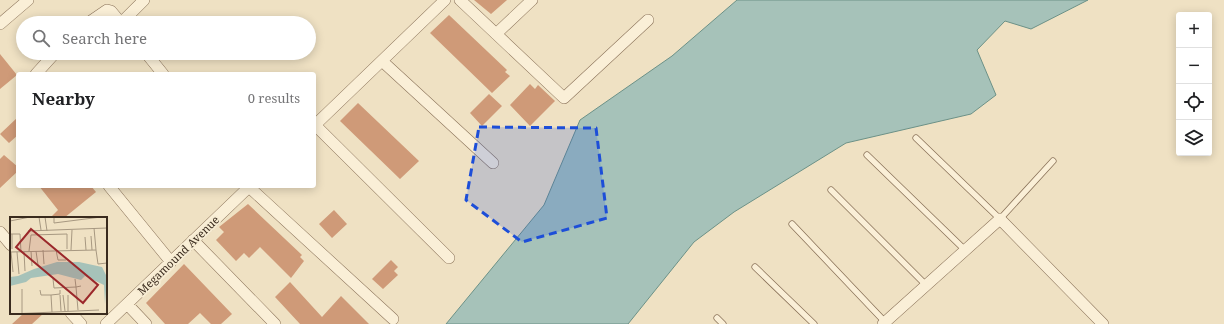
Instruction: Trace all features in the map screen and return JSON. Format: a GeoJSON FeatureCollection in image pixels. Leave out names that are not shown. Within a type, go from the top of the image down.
{"type":"FeatureCollection","features":[{"type":"Feature","properties":{"kind":"street"},"geometry":{"type":"LineString","coordinates":[[0,24],[28,0]]}},
{"type":"Feature","properties":{"kind":"street"},"geometry":{"type":"LineString","coordinates":[[128,16],[144,0]]}},
{"type":"Feature","properties":{"kind":"street"},"geometry":{"type":"LineString","coordinates":[[316,124],[445,0]]}},
{"type":"Feature","properties":{"kind":"street"},"geometry":{"type":"LineString","coordinates":[[460,0],[564,98],[648,20]]}},
{"type":"Feature","properties":{"kind":"street"},"geometry":{"type":"LineString","coordinates":[[496,34],[532,0]]}},
{"type":"Feature","properties":{"kind":"street"},"geometry":{"type":"LineString","coordinates":[[98,16],[107,10],[116,16]]}},
{"type":"Feature","properties":{"kind":"street"},"geometry":{"type":"LineString","coordinates":[[38,72],[49,60]]}},
{"type":"Feature","properties":{"kind":"street"},"geometry":{"type":"LineString","coordinates":[[152,60],[161,72]]}},
{"type":"Feature","properties":{"kind":"street"},"geometry":{"type":"LineString","coordinates":[[382,61],[493,163]]}},
{"type":"Feature","properties":{"kind":"street"},"geometry":{"type":"LineString","coordinates":[[316,128],[449,258]]}},
{"type":"Feature","properties":{"kind":"street"},"geometry":{"type":"LineString","coordinates":[[112,188],[171,262]]}},
{"type":"Feature","properties":{"kind":"street","name":"Megamound Avenue"},"geometry":{"type":"LineString","coordinates":[[106,324],[249,188]]}},
{"type":"Feature","properties":{"kind":"street"},"geometry":{"type":"LineString","coordinates":[[251,188],[393,319]]}},
{"type":"Feature","properties":{"kind":"street"},"geometry":{"type":"LineString","coordinates":[[884,323],[1000,219],[1103,324]]}},
{"type":"Feature","properties":{"kind":"street"},"geometry":{"type":"LineString","coordinates":[[0,232],[10,244]]}},
{"type":"Feature","properties":{"kind":"street"},"geometry":{"type":"LineString","coordinates":[[193,240],[275,324]]}},
{"type":"Feature","properties":{"kind":"street"},"geometry":{"type":"LineString","coordinates":[[127,304],[146,324]]}},
{"type":"Feature","properties":{"kind":"street"},"geometry":{"type":"LineString","coordinates":[[72,314],[81,324]]}},
{"type":"Feature","properties":{"kind":"lane"},"geometry":{"type":"LineString","coordinates":[[916,138],[1000,219],[1053,161]]}},
{"type":"Feature","properties":{"kind":"lane"},"geometry":{"type":"LineString","coordinates":[[867,155],[965,250]]}},
{"type":"Feature","properties":{"kind":"lane"},"geometry":{"type":"LineString","coordinates":[[831,190],[926,285]]}},
{"type":"Feature","properties":{"kind":"lane"},"geometry":{"type":"LineString","coordinates":[[792,224],[884,323]]}},
{"type":"Feature","properties":{"kind":"lane"},"geometry":{"type":"LineString","coordinates":[[755,267],[814,324]]}},
{"type":"Feature","properties":{"kind":"lane"},"geometry":{"type":"LineString","coordinates":[[717,318],[723,324]]}},
{"type":"Feature","properties":{"kind":"highlighted area"},"geometry":{"type":"Polygon","coordinates":[[[479,127],[596,128],[607,218],[522,242],[466,200],[479,127]]]}},
{"type":"Feature","properties":{"kind":"water"},"geometry":{"type":"Polygon","coordinates":[[[737,0],[1088,0],[1031,29],[1005,21],[977,50],[996,95],[971,114],[846,143],[734,212],[694,242],[628,324],[446,324],[544,205],[580,120],[672,56],[737,0]]]}},
{"type":"Feature","properties":{"kind":"building"},"geometry":{"type":"Polygon","coordinates":[[[474,0],[507,0],[491,14],[474,0]]]}},
{"type":"Feature","properties":{"kind":"building"},"geometry":{"type":"Polygon","coordinates":[[[449,15],[507,70],[505,72],[510,76],[492,93],[430,33],[449,15]]]}},
{"type":"Feature","properties":{"kind":"building"},"geometry":{"type":"Polygon","coordinates":[[[0,54],[16,74],[16,76],[0,89],[0,54]]]}},
{"type":"Feature","properties":{"kind":"building"},"geometry":{"type":"Polygon","coordinates":[[[530,84],[535,89],[538,85],[555,101],[530,126],[510,105],[530,84]]]}},
{"type":"Feature","properties":{"kind":"building"},"geometry":{"type":"Polygon","coordinates":[[[489,94],[502,106],[482,126],[470,113],[489,94]]]}},
{"type":"Feature","properties":{"kind":"building"},"geometry":{"type":"Polygon","coordinates":[[[358,103],[419,161],[400,179],[340,121],[358,103]]]}},
{"type":"Feature","properties":{"kind":"building"},"geometry":{"type":"Polygon","coordinates":[[[16,119],[16,137],[9,143],[0,134],[16,119]]]}},
{"type":"Feature","properties":{"kind":"building"},"geometry":{"type":"Polygon","coordinates":[[[4,155],[16,165],[16,173],[0,188],[0,159],[4,155]]]}},
{"type":"Feature","properties":{"kind":"building"},"geometry":{"type":"Polygon","coordinates":[[[41,188],[93,188],[96,192],[65,217],[51,217],[58,210],[41,188]]]}},
{"type":"Feature","properties":{"kind":"building"},"geometry":{"type":"Polygon","coordinates":[[[248,204],[302,255],[300,257],[304,261],[291,278],[260,247],[249,258],[244,253],[236,261],[216,240],[224,232],[219,227],[248,204]]]}},
{"type":"Feature","properties":{"kind":"building"},"geometry":{"type":"Polygon","coordinates":[[[334,210],[347,224],[332,238],[319,224],[334,210]]]}},
{"type":"Feature","properties":{"kind":"building"},"geometry":{"type":"Polygon","coordinates":[[[391,260],[398,267],[394,271],[398,275],[383,289],[372,279],[391,260]]]}},
{"type":"Feature","properties":{"kind":"building"},"geometry":{"type":"Polygon","coordinates":[[[184,264],[232,314],[221,324],[211,324],[200,313],[188,324],[165,324],[146,303],[184,264]]]}},
{"type":"Feature","properties":{"kind":"building"},"geometry":{"type":"Polygon","coordinates":[[[290,282],[322,317],[341,296],[369,324],[300,324],[275,297],[290,282]]]}},
{"type":"Feature","properties":{"kind":"building"},"geometry":{"type":"Polygon","coordinates":[[[23,314],[43,314],[32,324],[12,324],[23,314]]]}}]}
